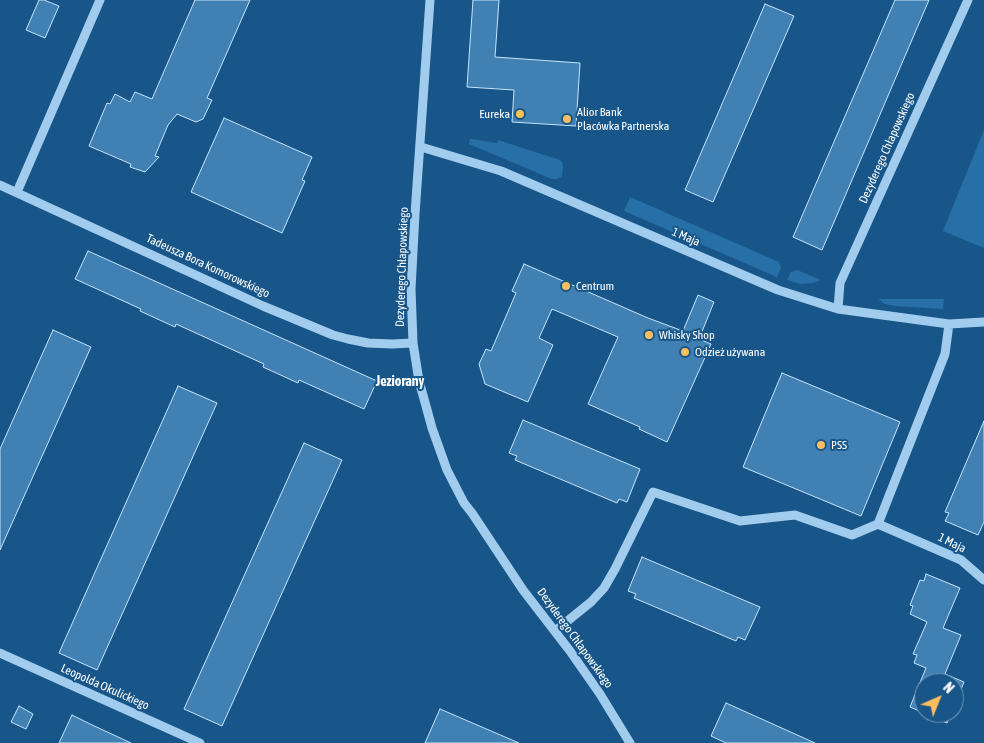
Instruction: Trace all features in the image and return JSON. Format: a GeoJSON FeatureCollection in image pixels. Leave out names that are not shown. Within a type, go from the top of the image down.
{"type":"FeatureCollection","features":[{"type":"Feature","properties":{"kind":"street"},"geometry":{"type":"LineString","coordinates":[[17,192],[100,0]]}},
{"type":"Feature","properties":{"kind":"street","name":"Dezyderego Chłapowskiego"},"geometry":{"type":"LineString","coordinates":[[430,0],[411,289],[413,343],[419,381],[432,428],[447,470],[464,503],[523,590],[600,694],[630,743]]}},
{"type":"Feature","properties":{"kind":"street","name":"Dezyderego Chłapowskiego"},"geometry":{"type":"LineString","coordinates":[[838,309],[840,283],[968,0]]}},
{"type":"Feature","properties":{"kind":"street","name":"1 Maja"},"geometry":{"type":"LineString","coordinates":[[421,146],[501,171],[778,290],[838,309],[949,324],[984,322]]}},
{"type":"Feature","properties":{"kind":"street","name":"Tadeusza Bora Komorowskiego"},"geometry":{"type":"LineString","coordinates":[[0,185],[263,306],[333,335],[348,340],[368,343],[413,343]]}},
{"type":"Feature","properties":{"kind":"street"},"geometry":{"type":"LineString","coordinates":[[555,632],[591,602],[604,588],[653,492],[740,521],[795,515],[852,535],[878,524],[946,354],[949,324]]}},
{"type":"Feature","properties":{"kind":"street","name":"1 Maja"},"geometry":{"type":"LineString","coordinates":[[878,524],[961,560],[984,580]]}},
{"type":"Feature","properties":{"kind":"street","name":"Leopolda Okulickiego"},"geometry":{"type":"LineString","coordinates":[[0,654],[200,743]]}},
{"type":"Feature","properties":{"kind":"shaded area"},"geometry":{"type":"Polygon","coordinates":[[[984,130],[984,248],[943,231],[984,130]]]}},
{"type":"Feature","properties":{"kind":"shaded area"},"geometry":{"type":"Polygon","coordinates":[[[470,139],[497,143],[498,140],[560,160],[563,167],[562,176],[558,179],[552,179],[469,144],[470,139]]]}},
{"type":"Feature","properties":{"kind":"shaded area"},"geometry":{"type":"Polygon","coordinates":[[[630,197],[779,262],[781,268],[777,277],[624,211],[630,197]]]}},
{"type":"Feature","properties":{"kind":"shaded area"},"geometry":{"type":"Polygon","coordinates":[[[797,270],[821,280],[800,284],[787,280],[791,272],[797,270]]]}},
{"type":"Feature","properties":{"kind":"shaded area"},"geometry":{"type":"Polygon","coordinates":[[[878,299],[944,299],[943,309],[895,306],[885,304],[878,299]]]}},
{"type":"Feature","properties":{"kind":"building"},"geometry":{"type":"Polygon","coordinates":[[[39,0],[59,6],[45,38],[26,30],[39,0]]]}},
{"type":"Feature","properties":{"kind":"building"},"geometry":{"type":"Polygon","coordinates":[[[195,0],[250,0],[207,98],[212,100],[203,119],[196,122],[177,114],[168,125],[155,156],[159,157],[145,172],[130,167],[131,164],[89,146],[107,103],[110,104],[115,94],[130,102],[135,92],[152,99],[195,0]]]}},
{"type":"Feature","properties":{"kind":"building"},"geometry":{"type":"Polygon","coordinates":[[[473,0],[499,0],[495,57],[580,63],[576,126],[512,122],[514,90],[467,87],[473,0]]]}},
{"type":"Feature","properties":{"kind":"building"},"geometry":{"type":"Polygon","coordinates":[[[895,0],[929,0],[822,250],[793,237],[895,0]]]}},
{"type":"Feature","properties":{"kind":"building"},"geometry":{"type":"Polygon","coordinates":[[[765,4],[794,16],[713,202],[685,190],[765,4]]]}},
{"type":"Feature","properties":{"kind":"building"},"geometry":{"type":"Polygon","coordinates":[[[224,118],[312,157],[302,180],[305,181],[282,233],[191,192],[224,118]]]}},
{"type":"Feature","properties":{"kind":"building"},"geometry":{"type":"Polygon","coordinates":[[[88,251],[377,381],[364,409],[299,380],[298,383],[263,367],[264,364],[176,324],[175,327],[140,311],[141,309],[75,279],[88,251]]]}},
{"type":"Feature","properties":{"kind":"building"},"geometry":{"type":"Polygon","coordinates":[[[524,264],[648,318],[683,331],[698,295],[714,302],[699,339],[711,344],[667,442],[639,429],[640,427],[588,404],[618,337],[552,309],[539,338],[553,345],[528,402],[485,384],[479,364],[486,349],[491,351],[516,293],[512,291],[524,264]]]}},
{"type":"Feature","properties":{"kind":"building"},"geometry":{"type":"Polygon","coordinates":[[[53,330],[91,347],[0,550],[0,449],[53,330]]]}},
{"type":"Feature","properties":{"kind":"building","name":"PSS"},"geometry":{"type":"Polygon","coordinates":[[[782,373],[900,422],[861,516],[743,467],[782,373]]]}},
{"type":"Feature","properties":{"kind":"building"},"geometry":{"type":"Polygon","coordinates":[[[178,386],[217,403],[97,670],[59,653],[178,386]]]}},
{"type":"Feature","properties":{"kind":"building"},"geometry":{"type":"Polygon","coordinates":[[[523,420],[640,469],[627,502],[619,499],[617,503],[515,460],[517,456],[509,453],[523,420]]]}},
{"type":"Feature","properties":{"kind":"building"},"geometry":{"type":"Polygon","coordinates":[[[984,421],[984,522],[978,535],[945,521],[949,513],[945,512],[984,421]]]}},
{"type":"Feature","properties":{"kind":"building"},"geometry":{"type":"Polygon","coordinates":[[[304,443],[342,460],[222,726],[184,709],[304,443]]]}},
{"type":"Feature","properties":{"kind":"building"},"geometry":{"type":"Polygon","coordinates":[[[642,557],[760,607],[745,640],[738,637],[736,641],[634,598],[636,594],[628,591],[642,557]]]}},
{"type":"Feature","properties":{"kind":"building"},"geometry":{"type":"Polygon","coordinates":[[[926,574],[960,588],[943,628],[961,635],[945,673],[924,673],[926,668],[914,663],[917,655],[913,654],[927,622],[910,614],[913,606],[910,605],[920,580],[924,581],[926,574]]]}},
{"type":"Feature","properties":{"kind":"building"},"geometry":{"type":"Polygon","coordinates":[[[914,697],[914,709],[910,707],[914,697]]]}},
{"type":"Feature","properties":{"kind":"building"},"geometry":{"type":"Polygon","coordinates":[[[726,703],[815,743],[726,743],[711,736],[726,703]]]}},
{"type":"Feature","properties":{"kind":"building"},"geometry":{"type":"Polygon","coordinates":[[[19,706],[33,714],[26,729],[11,722],[19,706]]]}},
{"type":"Feature","properties":{"kind":"building"},"geometry":{"type":"Polygon","coordinates":[[[440,709],[519,743],[425,743],[440,709]]]}},
{"type":"Feature","properties":{"kind":"building"},"geometry":{"type":"Polygon","coordinates":[[[72,715],[90,724],[131,743],[59,743],[72,715]]]}},
{"type":"Feature","properties":{"kind":"place","name":"Eureka"},"geometry":{"type":"Point","coordinates":[520,114]}},
{"type":"Feature","properties":{"kind":"place","name":"Alior Bank Placówka Partnerska"},"geometry":{"type":"Point","coordinates":[567,119]}},
{"type":"Feature","properties":{"kind":"place","name":"Centrum"},"geometry":{"type":"Point","coordinates":[566,286]}},
{"type":"Feature","properties":{"kind":"place","name":"Whisky Shop"},"geometry":{"type":"Point","coordinates":[649,335]}},
{"type":"Feature","properties":{"kind":"place","name":"Odzież używana"},"geometry":{"type":"Point","coordinates":[685,352]}},
{"type":"Feature","properties":{"kind":"place","name":"PSS"},"geometry":{"type":"Point","coordinates":[821,445]}},
{"type":"Feature","properties":{"kind":"district","name":"Jeziorany"},"geometry":{"type":"Point","coordinates":[400,382]}}]}
